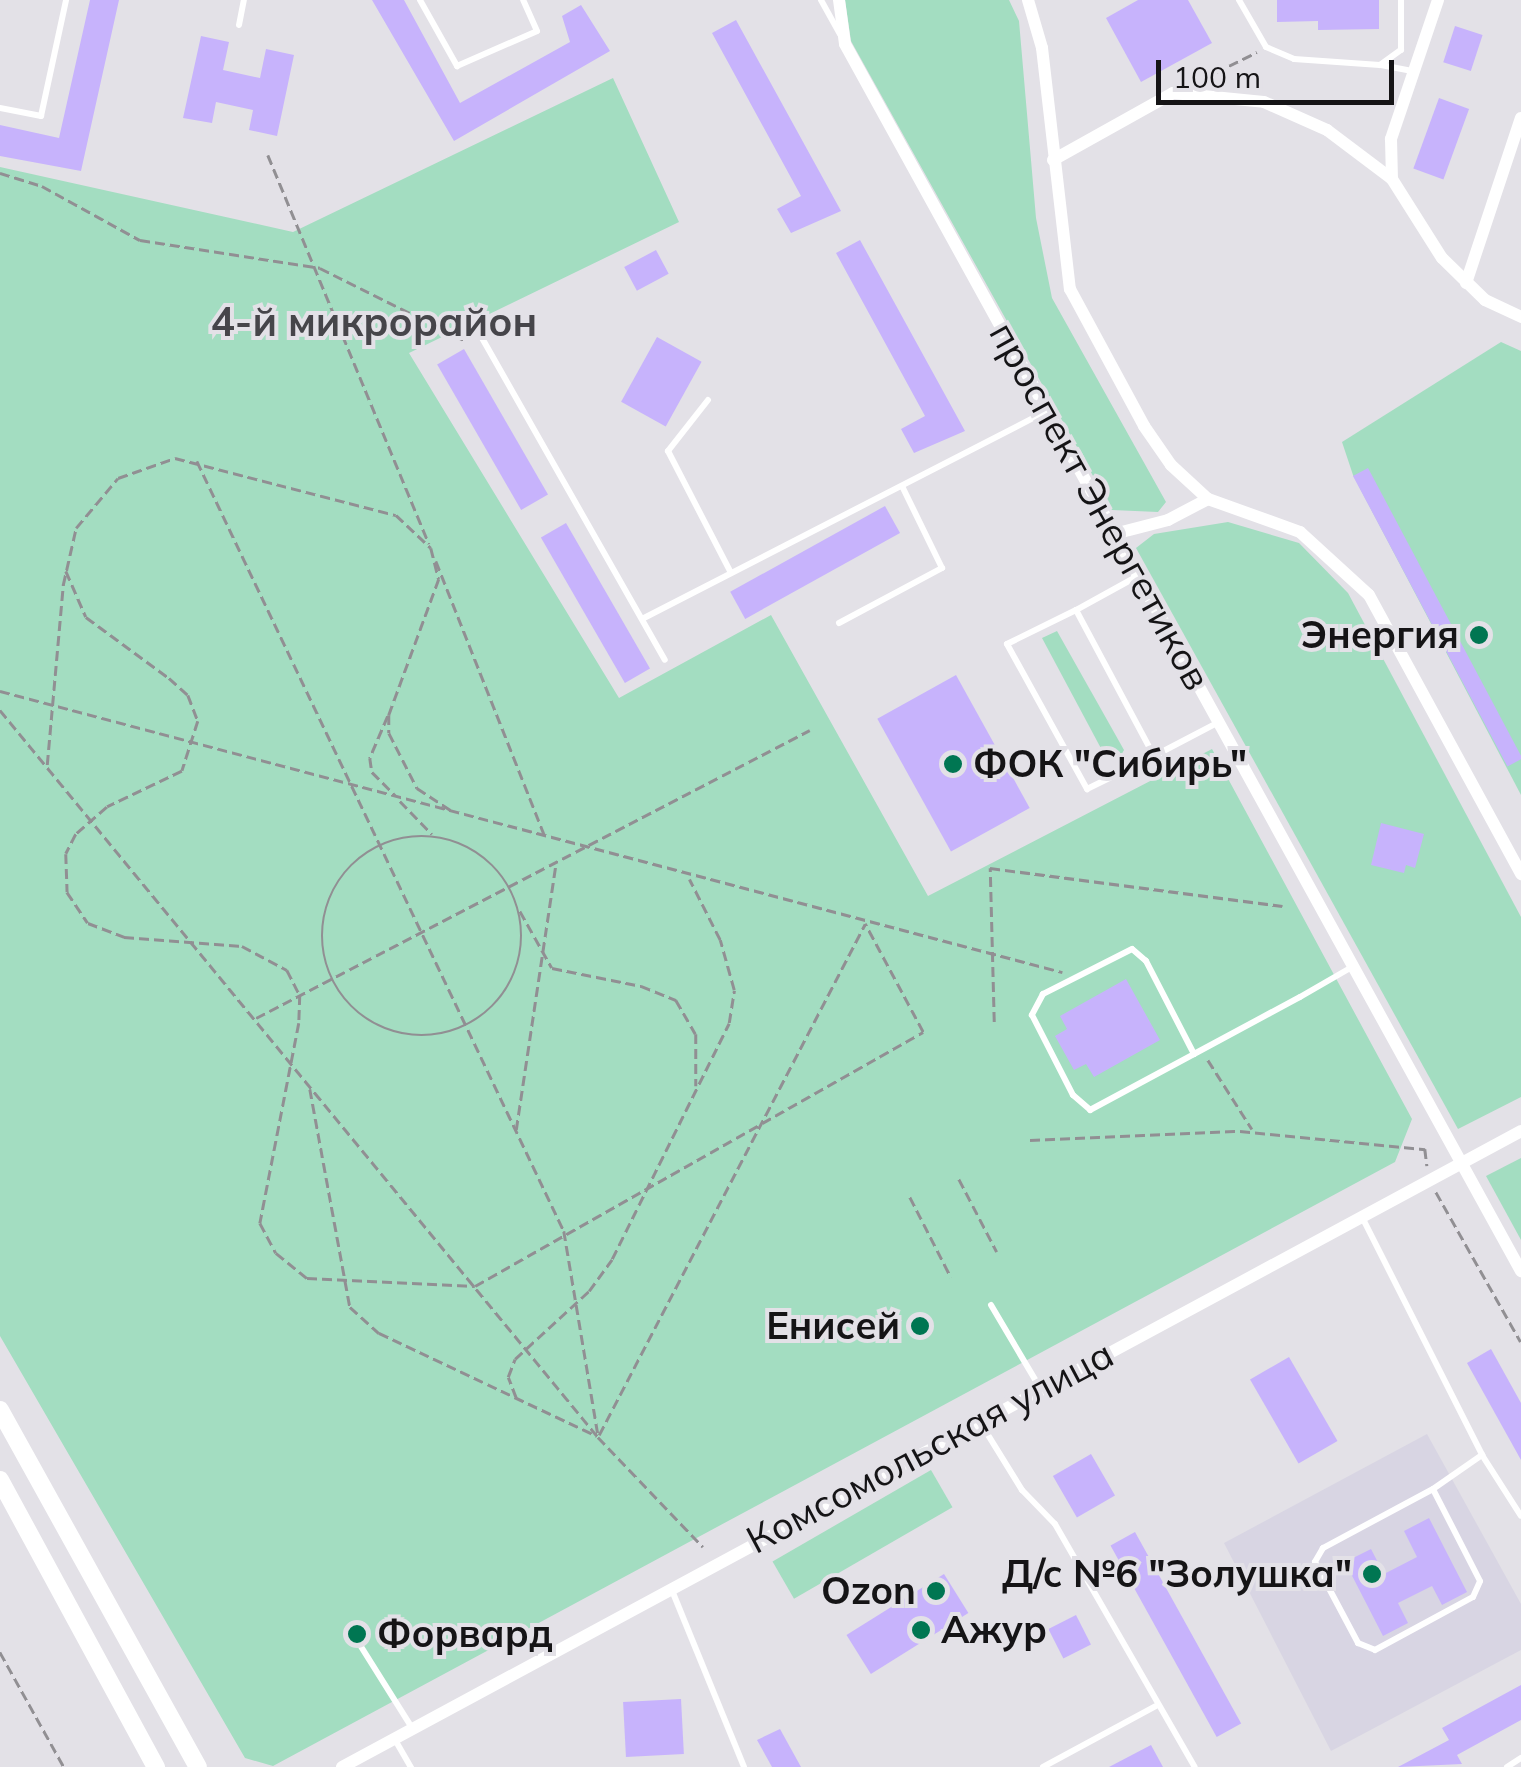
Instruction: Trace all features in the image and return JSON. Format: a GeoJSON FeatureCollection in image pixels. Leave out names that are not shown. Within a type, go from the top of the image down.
{"type":"FeatureCollection","features":[{"type":"Feature","properties":{"kind":"main road"},"geometry":{"type":"LineString","coordinates":[[0,1410],[198,1767]]}},
{"type":"Feature","properties":{"kind":"main road"},"geometry":{"type":"LineString","coordinates":[[0,1480],[156,1767]]}},
{"type":"Feature","properties":{"kind":"street","name":"проспект Энергетиков"},"geometry":{"type":"LineString","coordinates":[[839,0],[845,44],[1521,1271]]}},
{"type":"Feature","properties":{"kind":"street","name":"проспект Энергетиков"},"geometry":{"type":"LineString","coordinates":[[1028,0],[1042,48],[1070,289],[1144,426],[1171,465],[1208,498],[1300,532],[1370,594],[1521,874]]}},
{"type":"Feature","properties":{"kind":"street"},"geometry":{"type":"LineString","coordinates":[[1392,178],[1391,139],[1438,0]]}},
{"type":"Feature","properties":{"kind":"street"},"geometry":{"type":"LineString","coordinates":[[1053,160],[1174,93],[1264,102],[1327,130],[1392,178],[1466,283],[1521,317]]}},
{"type":"Feature","properties":{"kind":"street"},"geometry":{"type":"LineString","coordinates":[[1466,283],[1521,118]]}},
{"type":"Feature","properties":{"kind":"street"},"geometry":{"type":"LineString","coordinates":[[1114,534],[1168,520],[1208,498]]}},
{"type":"Feature","properties":{"kind":"street","name":"Комсомольская улица"},"geometry":{"type":"LineString","coordinates":[[342,1767],[1360,1214],[1521,1132]]}},
{"type":"Feature","properties":{"kind":"lane"},"geometry":{"type":"LineString","coordinates":[[0,108],[41,116],[66,0]]}},
{"type":"Feature","properties":{"kind":"lane"},"geometry":{"type":"LineString","coordinates":[[239,26],[244,0]]}},
{"type":"Feature","properties":{"kind":"lane"},"geometry":{"type":"LineString","coordinates":[[420,0],[456,66],[536,31],[524,0]]}},
{"type":"Feature","properties":{"kind":"lane"},"geometry":{"type":"LineString","coordinates":[[821,0],[845,44]]}},
{"type":"Feature","properties":{"kind":"lane"},"geometry":{"type":"LineString","coordinates":[[1240,0],[1266,47],[1294,59],[1416,71]]}},
{"type":"Feature","properties":{"kind":"lane"},"geometry":{"type":"LineString","coordinates":[[1380,65],[1401,50],[1401,0]]}},
{"type":"Feature","properties":{"kind":"lane"},"geometry":{"type":"LineString","coordinates":[[482,338],[665,660]]}},
{"type":"Feature","properties":{"kind":"lane"},"geometry":{"type":"LineString","coordinates":[[708,400],[668,451],[731,572]]}},
{"type":"Feature","properties":{"kind":"lane"},"geometry":{"type":"LineString","coordinates":[[642,620],[1045,412]]}},
{"type":"Feature","properties":{"kind":"lane"},"geometry":{"type":"LineString","coordinates":[[839,623],[942,568],[902,486]]}},
{"type":"Feature","properties":{"kind":"lane"},"geometry":{"type":"LineString","coordinates":[[1138,575],[1008,644],[1087,789],[1220,722]]}},
{"type":"Feature","properties":{"kind":"lane"},"geometry":{"type":"LineString","coordinates":[[1076,610],[1154,756]]}},
{"type":"Feature","properties":{"kind":"lane"},"geometry":{"type":"LineString","coordinates":[[1194,1054],[1146,962],[1132,949],[1043,994],[1032,1015],[1073,1095],[1090,1110],[1194,1054],[1354,966]]}},
{"type":"Feature","properties":{"kind":"lane"},"geometry":{"type":"LineString","coordinates":[[1360,1214],[1482,1455],[1521,1516]]}},
{"type":"Feature","properties":{"kind":"lane"},"geometry":{"type":"LineString","coordinates":[[991,1305],[1040,1388]]}},
{"type":"Feature","properties":{"kind":"lane"},"geometry":{"type":"LineString","coordinates":[[980,1420],[1022,1490],[1055,1524],[1156,1706],[1195,1767]]}},
{"type":"Feature","properties":{"kind":"lane"},"geometry":{"type":"LineString","coordinates":[[1433,1488],[1480,1581],[1472,1597],[1375,1650],[1358,1643],[1315,1562],[1323,1548],[1433,1488],[1482,1455]]}},
{"type":"Feature","properties":{"kind":"lane"},"geometry":{"type":"LineString","coordinates":[[670,1587],[744,1767]]}},
{"type":"Feature","properties":{"kind":"lane"},"geometry":{"type":"LineString","coordinates":[[355,1637],[412,1728]]}},
{"type":"Feature","properties":{"kind":"lane"},"geometry":{"type":"LineString","coordinates":[[1043,1767],[1156,1706]]}},
{"type":"Feature","properties":{"kind":"lane"},"geometry":{"type":"LineString","coordinates":[[394,1738],[411,1767]]}},
{"type":"Feature","properties":{"kind":"lane"},"geometry":{"type":"LineString","coordinates":[[1508,1767],[1521,1758]]}},
{"type":"Feature","properties":{"kind":"path"},"geometry":{"type":"LineString","coordinates":[[1174,93],[1266,47]]}},
{"type":"Feature","properties":{"kind":"path"},"geometry":{"type":"LineString","coordinates":[[268,155],[320,268],[546,838]]}},
{"type":"Feature","properties":{"kind":"path"},"geometry":{"type":"LineString","coordinates":[[0,173],[42,186],[140,240],[320,268],[466,342]]}},
{"type":"Feature","properties":{"kind":"path"},"geometry":{"type":"LineString","coordinates":[[46,766],[66,572],[76,528],[98,495],[149,466],[175,458],[197,462],[396,514],[431,548],[439,579],[370,758],[372,772],[438,838]]}},
{"type":"Feature","properties":{"kind":"path"},"geometry":{"type":"LineString","coordinates":[[197,462],[564,1230],[598,1437]]}},
{"type":"Feature","properties":{"kind":"path"},"geometry":{"type":"LineString","coordinates":[[66,572],[86,617],[188,695],[198,721],[194,744],[182,771],[90,819],[66,854],[75,910],[88,924],[124,937],[242,946],[278,961],[300,996],[260,1223],[289,1267],[320,1282],[475,1286],[564,1230],[923,1032],[865,924]]}},
{"type":"Feature","properties":{"kind":"path"},"geometry":{"type":"LineString","coordinates":[[0,691],[865,924],[1069,973]]}},
{"type":"Feature","properties":{"kind":"path"},"geometry":{"type":"LineString","coordinates":[[0,710],[598,1437],[704,1546]]}},
{"type":"Feature","properties":{"kind":"path"},"geometry":{"type":"LineString","coordinates":[[388,715],[389,733],[406,775],[458,814]]}},
{"type":"Feature","properties":{"kind":"path"},"geometry":{"type":"LineString","coordinates":[[254,1019],[810,730]]}},
{"type":"Feature","properties":{"kind":"path"},"geometry":{"type":"LineString","coordinates":[[518,906],[518,966],[484,1015],[455,1031],[423,1036],[390,1032],[362,1017],[338,993],[325,964],[321,931],[328,899],[345,871],[370,850],[398,838],[438,838],[484,857],[518,906],[552,968],[641,986],[676,1000],[696,1034],[696,1088]]}},
{"type":"Feature","properties":{"kind":"path"},"geometry":{"type":"LineString","coordinates":[[516,1131],[556,862]]}},
{"type":"Feature","properties":{"kind":"path"},"geometry":{"type":"LineString","coordinates":[[994,1022],[990,868],[1283,906]]}},
{"type":"Feature","properties":{"kind":"path"},"geometry":{"type":"LineString","coordinates":[[516,1398],[508,1377],[525,1348],[589,1291],[729,1023],[734,990],[720,940],[688,876]]}},
{"type":"Feature","properties":{"kind":"path"},"geometry":{"type":"LineString","coordinates":[[598,1437],[865,924]]}},
{"type":"Feature","properties":{"kind":"path"},"geometry":{"type":"LineString","coordinates":[[1207,1059],[1254,1132]]}},
{"type":"Feature","properties":{"kind":"path"},"geometry":{"type":"LineString","coordinates":[[310,1086],[350,1307],[380,1333],[598,1437]]}},
{"type":"Feature","properties":{"kind":"path"},"geometry":{"type":"LineString","coordinates":[[1030,1140],[1254,1132],[1425,1149],[1428,1178],[1521,1342]]}},
{"type":"Feature","properties":{"kind":"path"},"geometry":{"type":"LineString","coordinates":[[959,1180],[996,1252]]}},
{"type":"Feature","properties":{"kind":"path"},"geometry":{"type":"LineString","coordinates":[[910,1197],[951,1277]]}},
{"type":"Feature","properties":{"kind":"path"},"geometry":{"type":"LineString","coordinates":[[0,1652],[64,1767]]}},
{"type":"Feature","properties":{"kind":"shaded area","name":"Д/с №6 \"Золушка\""},"geometry":{"type":"Polygon","coordinates":[[[1427,1434],[1521,1604],[1521,1650],[1331,1751],[1224,1543],[1427,1434]]]}},
{"type":"Feature","properties":{"kind":"green space"},"geometry":{"type":"Polygon","coordinates":[[[845,0],[1009,0],[1019,21],[1036,218],[1052,298],[1166,502],[1158,512],[1112,510],[851,41],[845,0]]]}},
{"type":"Feature","properties":{"kind":"green space"},"geometry":{"type":"Polygon","coordinates":[[[613,78],[679,222],[409,353],[619,698],[771,615],[928,896],[1212,749],[1412,1119],[1395,1162],[273,1766],[245,1758],[0,1336],[0,167],[293,232],[613,78]]]}},
{"type":"Feature","properties":{"kind":"green space","name":"Энергия"},"geometry":{"type":"Polygon","coordinates":[[[1501,342],[1521,351],[1521,795],[1353,475],[1342,442],[1501,342]]]}},
{"type":"Feature","properties":{"kind":"green space"},"geometry":{"type":"Polygon","coordinates":[[[1228,522],[1299,543],[1348,593],[1521,917],[1521,1097],[1458,1129],[1136,548],[1154,534],[1228,522]]]}},
{"type":"Feature","properties":{"kind":"green space"},"geometry":{"type":"Polygon","coordinates":[[[1057,631],[1124,750],[1120,757],[1104,754],[1042,638],[1057,631]]]}},
{"type":"Feature","properties":{"kind":"green space"},"geometry":{"type":"Polygon","coordinates":[[[1521,1158],[1521,1240],[1486,1176],[1521,1158]]]}},
{"type":"Feature","properties":{"kind":"green space"},"geometry":{"type":"Polygon","coordinates":[[[931,1470],[952,1507],[794,1599],[773,1562],[931,1470]]]}},
{"type":"Feature","properties":{"kind":"building"},"geometry":{"type":"Polygon","coordinates":[[[90,0],[119,0],[81,171],[0,156],[0,125],[59,138],[90,0]]]}},
{"type":"Feature","properties":{"kind":"building"},"geometry":{"type":"Polygon","coordinates":[[[372,0],[404,0],[460,103],[570,42],[562,16],[581,5],[610,51],[454,141],[372,0]]]}},
{"type":"Feature","properties":{"kind":"building"},"geometry":{"type":"Polygon","coordinates":[[[1138,0],[1188,0],[1212,43],[1141,82],[1106,18],[1138,0]]]}},
{"type":"Feature","properties":{"kind":"building"},"geometry":{"type":"Polygon","coordinates":[[[1277,0],[1379,0],[1379,29],[1318,30],[1318,21],[1277,22],[1277,0]]]}},
{"type":"Feature","properties":{"kind":"building"},"geometry":{"type":"Polygon","coordinates":[[[736,20],[841,211],[791,233],[777,209],[801,196],[712,33],[736,20]]]}},
{"type":"Feature","properties":{"kind":"building"},"geometry":{"type":"Polygon","coordinates":[[[1455,26],[1483,35],[1471,71],[1443,62],[1455,26]]]}},
{"type":"Feature","properties":{"kind":"building"},"geometry":{"type":"Polygon","coordinates":[[[201,36],[229,42],[223,70],[260,78],[266,49],[294,55],[277,136],[249,130],[253,110],[216,102],[212,123],[183,118],[201,36]]]}},
{"type":"Feature","properties":{"kind":"building"},"geometry":{"type":"Polygon","coordinates":[[[1439,98],[1469,109],[1443,179],[1413,168],[1439,98]]]}},
{"type":"Feature","properties":{"kind":"building"},"geometry":{"type":"Polygon","coordinates":[[[860,240],[965,431],[914,453],[901,429],[925,416],[836,253],[860,240]]]}},
{"type":"Feature","properties":{"kind":"building"},"geometry":{"type":"Polygon","coordinates":[[[656,250],[669,274],[637,291],[624,267],[656,250]]]}},
{"type":"Feature","properties":{"kind":"building"},"geometry":{"type":"Polygon","coordinates":[[[657,337],[702,362],[666,426],[621,402],[657,337]]]}},
{"type":"Feature","properties":{"kind":"building"},"geometry":{"type":"Polygon","coordinates":[[[464,349],[548,494],[521,510],[437,364],[464,349]]]}},
{"type":"Feature","properties":{"kind":"building"},"geometry":{"type":"Polygon","coordinates":[[[1368,468],[1521,756],[1507,766],[1353,476],[1368,468]]]}},
{"type":"Feature","properties":{"kind":"building"},"geometry":{"type":"Polygon","coordinates":[[[885,506],[900,533],[745,619],[730,592],[885,506]]]}},
{"type":"Feature","properties":{"kind":"building"},"geometry":{"type":"Polygon","coordinates":[[[566,523],[650,668],[625,683],[541,538],[566,523]]]}},
{"type":"Feature","properties":{"kind":"building","name":"ФОК \"Сибирь\""},"geometry":{"type":"Polygon","coordinates":[[[956,675],[1030,808],[951,852],[877,719],[956,675]]]}},
{"type":"Feature","properties":{"kind":"building"},"geometry":{"type":"Polygon","coordinates":[[[1381,823],[1424,834],[1415,868],[1406,865],[1404,873],[1371,865],[1381,823]]]}},
{"type":"Feature","properties":{"kind":"building"},"geometry":{"type":"Polygon","coordinates":[[[1126,979],[1160,1040],[1094,1077],[1086,1064],[1074,1070],[1055,1036],[1067,1029],[1060,1016],[1126,979]]]}},
{"type":"Feature","properties":{"kind":"building"},"geometry":{"type":"Polygon","coordinates":[[[1491,1349],[1521,1403],[1521,1460],[1467,1363],[1491,1349]]]}},
{"type":"Feature","properties":{"kind":"building"},"geometry":{"type":"Polygon","coordinates":[[[1289,1357],[1338,1441],[1299,1464],[1250,1380],[1289,1357]]]}},
{"type":"Feature","properties":{"kind":"building"},"geometry":{"type":"Polygon","coordinates":[[[1091,1454],[1115,1496],[1077,1518],[1053,1476],[1091,1454]]]}},
{"type":"Feature","properties":{"kind":"building"},"geometry":{"type":"Polygon","coordinates":[[[1429,1518],[1467,1592],[1442,1605],[1432,1586],[1398,1603],[1408,1623],[1383,1636],[1345,1562],[1371,1549],[1384,1574],[1417,1557],[1404,1531],[1429,1518]]]}},
{"type":"Feature","properties":{"kind":"building"},"geometry":{"type":"Polygon","coordinates":[[[1135,1532],[1241,1724],[1217,1737],[1111,1546],[1135,1532]]]}},
{"type":"Feature","properties":{"kind":"building"},"geometry":{"type":"Polygon","coordinates":[[[944,1574],[968,1613],[871,1674],[846,1635],[944,1574]]]}},
{"type":"Feature","properties":{"kind":"building"},"geometry":{"type":"Polygon","coordinates":[[[1076,1615],[1091,1644],[1063,1658],[1048,1629],[1076,1615]]]}},
{"type":"Feature","properties":{"kind":"building"},"geometry":{"type":"Polygon","coordinates":[[[1521,1685],[1521,1720],[1457,1755],[1462,1764],[1398,1767],[1449,1740],[1442,1728],[1521,1685]]]}},
{"type":"Feature","properties":{"kind":"building"},"geometry":{"type":"Polygon","coordinates":[[[681,1699],[684,1754],[626,1757],[623,1702],[681,1699]]]}},
{"type":"Feature","properties":{"kind":"building"},"geometry":{"type":"Polygon","coordinates":[[[780,1729],[801,1767],[772,1767],[757,1740],[780,1729]]]}},
{"type":"Feature","properties":{"kind":"building"},"geometry":{"type":"Polygon","coordinates":[[[1151,1745],[1163,1767],[1109,1767],[1151,1745]]]}},
{"type":"Feature","properties":{"kind":"place","name":"Энергия"},"geometry":{"type":"Point","coordinates":[1479,635]}},
{"type":"Feature","properties":{"kind":"place","name":"ФОК \"Сибирь\""},"geometry":{"type":"Point","coordinates":[953,764]}},
{"type":"Feature","properties":{"kind":"place","name":"Енисей"},"geometry":{"type":"Point","coordinates":[920,1326]}},
{"type":"Feature","properties":{"kind":"place","name":"Д/с №6 \"Золушка\""},"geometry":{"type":"Point","coordinates":[1372,1574]}},
{"type":"Feature","properties":{"kind":"place","name":"Ozon"},"geometry":{"type":"Point","coordinates":[936,1591]}},
{"type":"Feature","properties":{"kind":"place","name":"Ажур"},"geometry":{"type":"Point","coordinates":[921,1630]}},
{"type":"Feature","properties":{"kind":"place","name":"Форвард"},"geometry":{"type":"Point","coordinates":[357,1634]}},
{"type":"Feature","properties":{"kind":"district","name":"4-й микрорайон"},"geometry":{"type":"Point","coordinates":[374,321]}}]}
